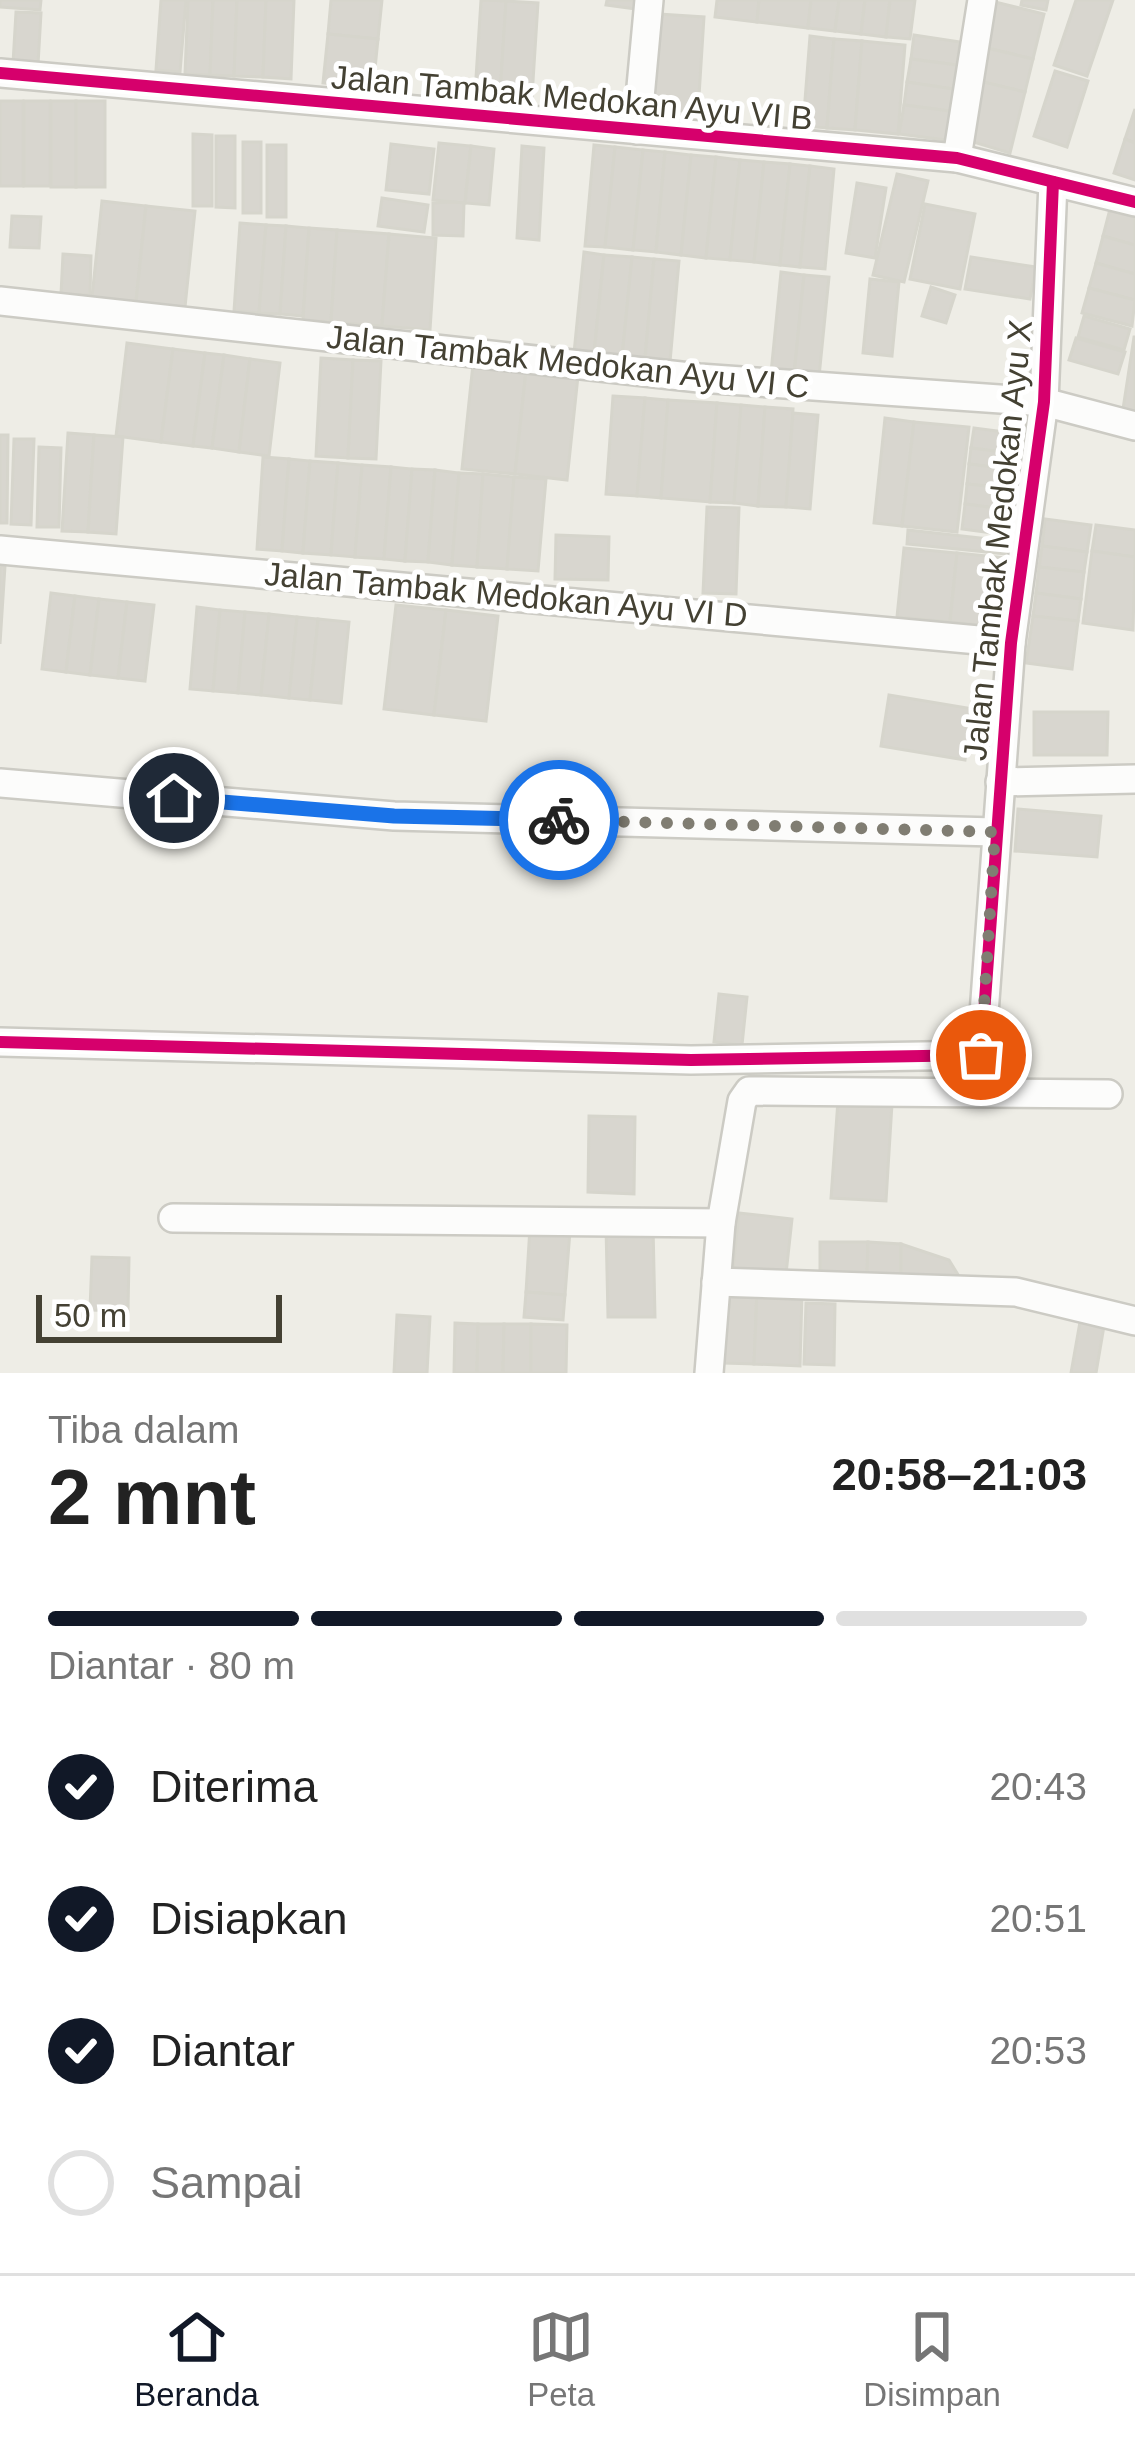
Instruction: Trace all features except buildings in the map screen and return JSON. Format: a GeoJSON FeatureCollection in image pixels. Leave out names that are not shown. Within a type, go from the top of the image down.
{"type":"FeatureCollection","features":[{"type":"Feature","properties":{"kind":"street"},"geometry":{"type":"LineString","coordinates":[[637,130],[649,0]]}},
{"type":"Feature","properties":{"kind":"street"},"geometry":{"type":"LineString","coordinates":[[957,158],[982,0]]}},
{"type":"Feature","properties":{"kind":"street","name":"Jalan Tambak Medokan Ayu VI B"},"geometry":{"type":"LineString","coordinates":[[0,73],[957,158],[1135,202]]}},
{"type":"Feature","properties":{"kind":"street","name":"Jalan Tambak Medokan Ayu X"},"geometry":{"type":"LineString","coordinates":[[0,1042],[691,1060],[981,1055],[1011,643],[1044,402],[1053,182]]}},
{"type":"Feature","properties":{"kind":"street","name":"Jalan Tambak Medokan Ayu VI C"},"geometry":{"type":"LineString","coordinates":[[0,301],[699,378],[1044,402],[1135,425]]}},
{"type":"Feature","properties":{"kind":"street","name":"Jalan Tambak Medokan Ayu VI D"},"geometry":{"type":"LineString","coordinates":[[0,550],[1011,643]]}},
{"type":"Feature","properties":{"kind":"street"},"geometry":{"type":"LineString","coordinates":[[1000,782],[1135,779]]}},
{"type":"Feature","properties":{"kind":"street"},"geometry":{"type":"LineString","coordinates":[[0,783],[394,816],[995,832]]}},
{"type":"Feature","properties":{"kind":"street"},"geometry":{"type":"LineString","coordinates":[[709,1373],[721,1223],[742,1100],[753,1089],[1108,1094]]}},
{"type":"Feature","properties":{"kind":"street"},"geometry":{"type":"LineString","coordinates":[[173,1218],[721,1223]]}},
{"type":"Feature","properties":{"kind":"street"},"geometry":{"type":"LineString","coordinates":[[716,1282],[1016,1292],[1135,1321]]}},
{"type":"Feature","properties":{"kind":"cycle path"},"geometry":{"type":"LineString","coordinates":[[0,73],[957,158],[1135,202]]}},
{"type":"Feature","properties":{"kind":"cycle path"},"geometry":{"type":"LineString","coordinates":[[0,1042],[691,1060],[981,1055],[1011,643],[1044,402],[1053,182]]}},
{"type":"Feature","properties":{"kind":"way so far"},"geometry":{"type":"LineString","coordinates":[[559,820],[995,832],[981,1055]]}},
{"type":"Feature","properties":{"kind":"route"},"geometry":{"type":"LineString","coordinates":[[174,798],[394,816],[559,820]]}}]}
